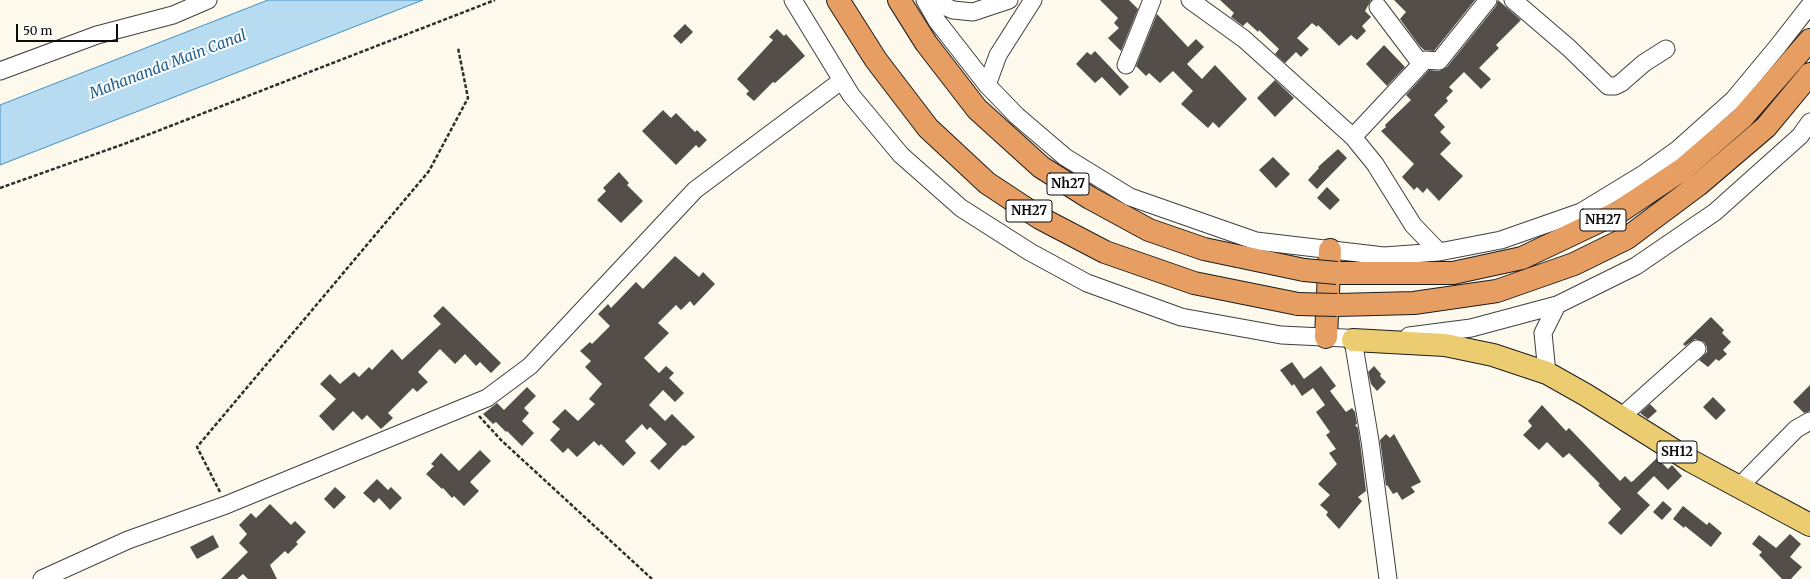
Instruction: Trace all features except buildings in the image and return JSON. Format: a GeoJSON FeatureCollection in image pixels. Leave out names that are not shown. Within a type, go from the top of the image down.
{"type":"FeatureCollection","features":[{"type":"Feature","properties":{"kind":"highway","name":"NH27"},"geometry":{"type":"LineString","coordinates":[[838,0],[876,60],[928,128],[987,183],[1040,218],[1105,252],[1194,283],[1298,304],[1337,305],[1414,303],[1497,291],[1574,264],[1627,238],[1698,186],[1766,127],[1810,74]]}},
{"type":"Feature","properties":{"kind":"highway","name":"Nh27"},"geometry":{"type":"LineString","coordinates":[[899,0],[926,43],[977,109],[1041,167],[1090,198],[1149,230],[1204,249],[1304,270],[1337,273]]}},
{"type":"Feature","properties":{"kind":"highway","name":"NH27"},"geometry":{"type":"LineString","coordinates":[[1337,273],[1453,273],[1522,258],[1619,212],[1683,169],[1742,118],[1810,40]]}},
{"type":"Feature","properties":{"kind":"highway"},"geometry":{"type":"LineString","coordinates":[[1326,337],[1330,250]]}},
{"type":"Feature","properties":{"kind":"main road"},"geometry":{"type":"LineString","coordinates":[[1353,340],[1445,345],[1493,355],[1547,373]]}},
{"type":"Feature","properties":{"kind":"main road","name":"SH12"},"geometry":{"type":"LineString","coordinates":[[1547,373],[1691,461],[1810,525]]}},
{"type":"Feature","properties":{"kind":"street"},"geometry":{"type":"LineString","coordinates":[[0,71],[97,35],[173,15],[208,0]]}},
{"type":"Feature","properties":{"kind":"street"},"geometry":{"type":"LineString","coordinates":[[793,0],[840,81],[851,95],[901,154],[961,208],[1030,252],[1088,284],[1181,317],[1281,335],[1353,340],[1408,337],[1471,328],[1556,305],[1636,266],[1716,212],[1800,136],[1810,122]]}},
{"type":"Feature","properties":{"kind":"street"},"geometry":{"type":"LineString","coordinates":[[924,0],[937,21],[987,85],[1017,116],[1065,157],[1130,197],[1256,241],[1384,256],[1439,252],[1501,240],[1581,212],[1645,173],[1677,150],[1734,99],[1810,5]]}},
{"type":"Feature","properties":{"kind":"street"},"geometry":{"type":"LineString","coordinates":[[930,0],[953,10],[973,12],[1009,0]]}},
{"type":"Feature","properties":{"kind":"street"},"geometry":{"type":"LineString","coordinates":[[987,85],[998,55],[1033,0]]}},
{"type":"Feature","properties":{"kind":"street"},"geometry":{"type":"LineString","coordinates":[[1126,65],[1152,0]]}},
{"type":"Feature","properties":{"kind":"street"},"geometry":{"type":"LineString","coordinates":[[1190,0],[1244,39],[1353,137],[1375,164],[1413,225],[1439,252]]}},
{"type":"Feature","properties":{"kind":"street"},"geometry":{"type":"LineString","coordinates":[[1353,137],[1425,60],[1439,61],[1488,0]]}},
{"type":"Feature","properties":{"kind":"street"},"geometry":{"type":"LineString","coordinates":[[1513,0],[1569,48],[1608,86],[1615,86],[1621,83],[1644,62],[1666,49]]}},
{"type":"Feature","properties":{"kind":"street"},"geometry":{"type":"LineString","coordinates":[[1378,7],[1421,64]]}},
{"type":"Feature","properties":{"kind":"street"},"geometry":{"type":"LineString","coordinates":[[42,579],[128,540],[226,505],[400,435],[487,398],[530,366],[695,190],[840,81]]}},
{"type":"Feature","properties":{"kind":"street"},"geometry":{"type":"LineString","coordinates":[[1547,373],[1543,332],[1556,305]]}},
{"type":"Feature","properties":{"kind":"street"},"geometry":{"type":"LineString","coordinates":[[1353,340],[1370,441],[1388,579]]}},
{"type":"Feature","properties":{"kind":"street"},"geometry":{"type":"LineString","coordinates":[[1621,417],[1697,349]]}},
{"type":"Feature","properties":{"kind":"street"},"geometry":{"type":"LineString","coordinates":[[1739,487],[1796,429],[1810,421]]}},
{"type":"Feature","properties":{"kind":"path"},"geometry":{"type":"LineString","coordinates":[[0,188],[124,144],[495,0]]}},
{"type":"Feature","properties":{"kind":"path"},"geometry":{"type":"LineString","coordinates":[[226,505],[198,448],[429,171],[468,98],[458,48]]}},
{"type":"Feature","properties":{"kind":"path"},"geometry":{"type":"LineString","coordinates":[[468,405],[501,440],[652,579]]}},
{"type":"Feature","properties":{"kind":"water","name":"Mahananda Main Canal"},"geometry":{"type":"Polygon","coordinates":[[[268,0],[423,0],[0,165],[0,105],[268,0]]]}}]}
